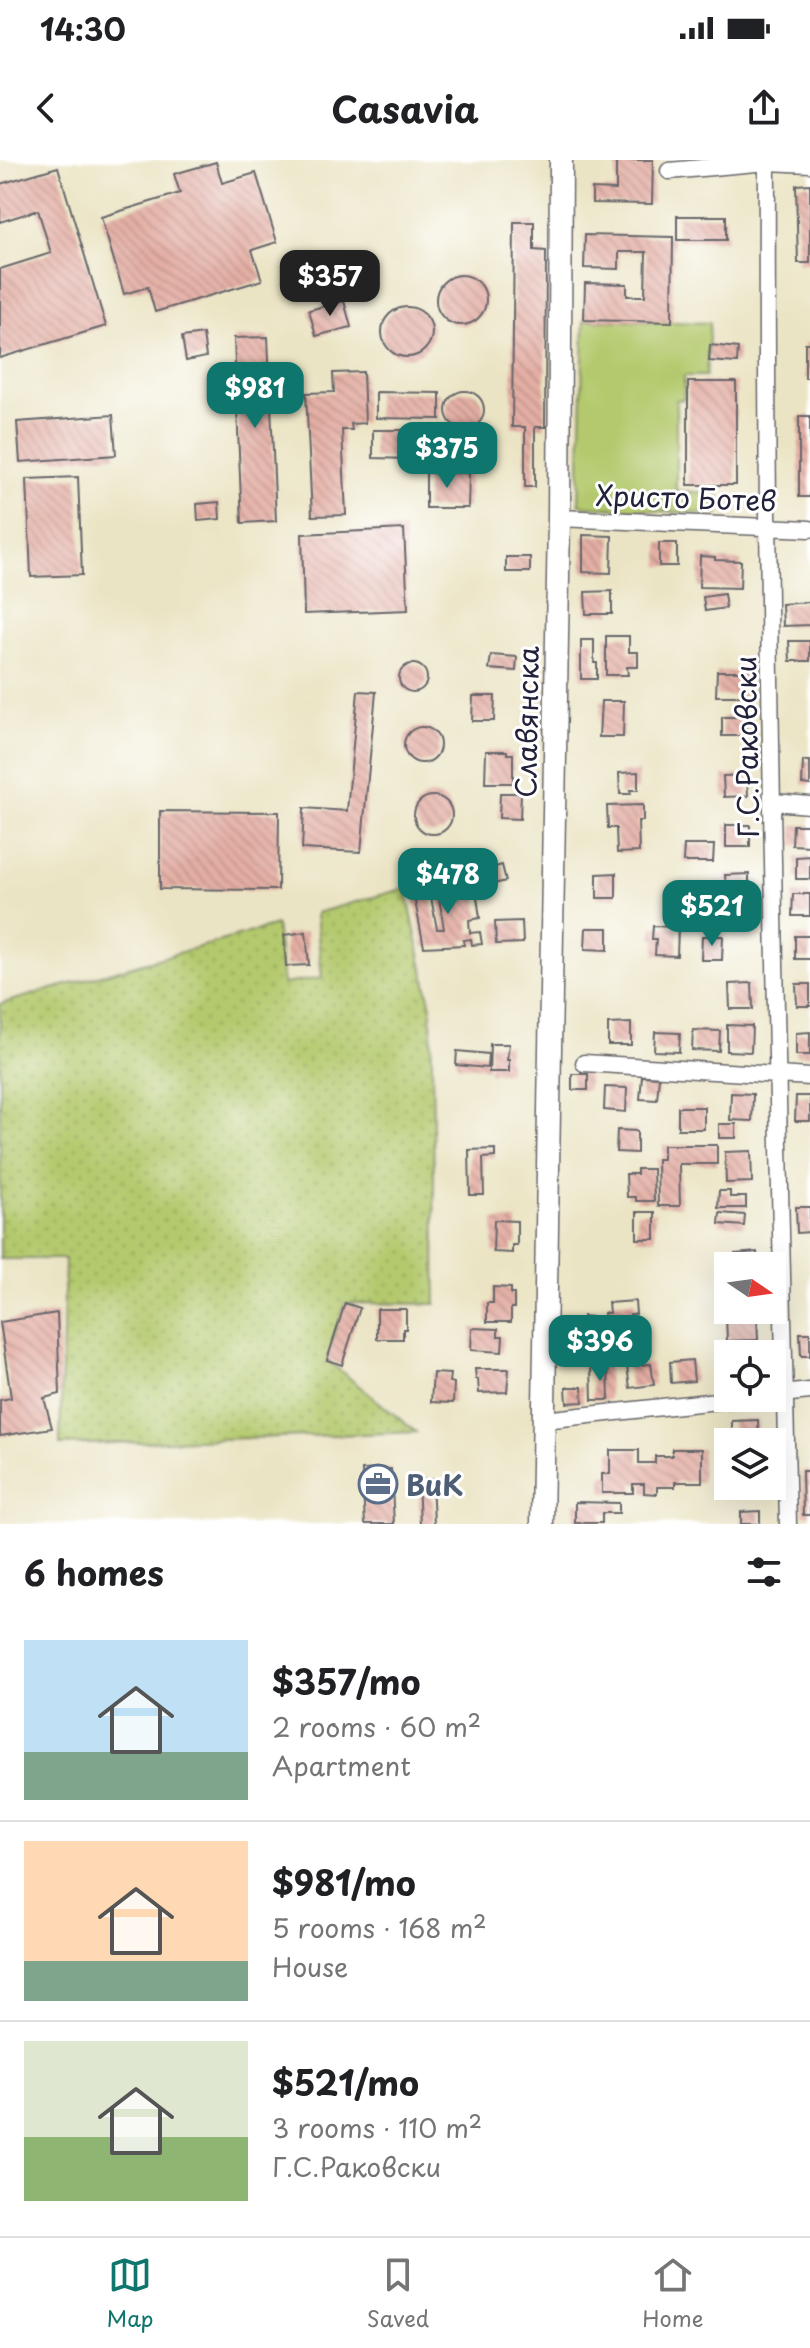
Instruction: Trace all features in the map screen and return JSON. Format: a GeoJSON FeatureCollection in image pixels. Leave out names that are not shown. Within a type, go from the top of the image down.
{"type":"FeatureCollection","features":[{"type":"Feature","properties":{"kind":"street","name":"Славянска"},"geometry":{"type":"LineString","coordinates":[[542,1524],[559,518],[561,160]]}},
{"type":"Feature","properties":{"kind":"street"},"geometry":{"type":"LineString","coordinates":[[669,171],[767,161],[810,164]]}},
{"type":"Feature","properties":{"kind":"street","name":"Г.С.Раковски"},"geometry":{"type":"LineString","coordinates":[[767,161],[778,1340]]}},
{"type":"Feature","properties":{"kind":"street","name":"Христо Ботев"},"geometry":{"type":"LineString","coordinates":[[559,518],[810,529]]}},
{"type":"Feature","properties":{"kind":"street"},"geometry":{"type":"LineString","coordinates":[[773,802],[810,805]]}},
{"type":"Feature","properties":{"kind":"street"},"geometry":{"type":"LineString","coordinates":[[584,1063],[810,1077]]}},
{"type":"Feature","properties":{"kind":"street"},"geometry":{"type":"LineString","coordinates":[[786,1393],[810,1391]]}},
{"type":"Feature","properties":{"kind":"street"},"geometry":{"type":"LineString","coordinates":[[544,1420],[714,1401]]}},
{"type":"Feature","properties":{"kind":"street","name":"Г.С.Раковски"},"geometry":{"type":"LineString","coordinates":[[779,1412],[788,1524]]}},
{"type":"Feature","properties":{"kind":"green space"},"geometry":{"type":"Polygon","coordinates":[[[584,320],[710,323],[706,376],[684,376],[684,399],[676,400],[676,491],[719,493],[719,515],[585,506],[579,503],[584,320]]]}},
{"type":"Feature","properties":{"kind":"green space"},"geometry":{"type":"Polygon","coordinates":[[[406,888],[431,1007],[436,1304],[345,1303],[327,1360],[416,1432],[60,1445],[65,1259],[0,1259],[0,1004],[276,925],[283,984],[322,978],[316,913],[406,888]]]}},
{"type":"Feature","properties":{"kind":"building"},"geometry":{"type":"Polygon","coordinates":[[[616,160],[653,160],[652,204],[592,203],[592,189],[616,190],[616,160]]]}},
{"type":"Feature","properties":{"kind":"building"},"geometry":{"type":"Polygon","coordinates":[[[216,162],[222,183],[256,173],[277,242],[252,250],[262,280],[155,312],[148,287],[124,294],[101,217],[180,193],[174,174],[216,162]]]}},
{"type":"Feature","properties":{"kind":"building"},"geometry":{"type":"Polygon","coordinates":[[[58,167],[106,326],[0,358],[0,269],[51,253],[38,210],[0,222],[0,184],[58,167]]]}},
{"type":"Feature","properties":{"kind":"building"},"geometry":{"type":"Polygon","coordinates":[[[810,184],[810,263],[798,263],[796,185],[810,184]]]}},
{"type":"Feature","properties":{"kind":"building"},"geometry":{"type":"Polygon","coordinates":[[[677,216],[726,216],[726,240],[677,240],[677,216]]]}},
{"type":"Feature","properties":{"kind":"building"},"geometry":{"type":"Polygon","coordinates":[[[514,222],[534,222],[534,250],[546,251],[545,427],[535,427],[535,487],[525,487],[525,427],[512,427],[514,222]]]}},
{"type":"Feature","properties":{"kind":"building"},"geometry":{"type":"Polygon","coordinates":[[[585,235],[673,237],[672,322],[584,320],[585,283],[627,284],[627,296],[645,296],[646,252],[619,252],[619,269],[584,268],[585,235]]]}},
{"type":"Feature","properties":{"kind":"building"},"geometry":{"type":"Polygon","coordinates":[[[461,275],[479,282],[486,300],[479,318],[461,325],[443,318],[436,300],[443,282],[461,275]]]}},
{"type":"Feature","properties":{"kind":"building"},"geometry":{"type":"Polygon","coordinates":[[[344,301],[351,327],[316,336],[309,310],[344,301]]]}},
{"type":"Feature","properties":{"kind":"building"},"geometry":{"type":"Polygon","coordinates":[[[407,307],[425,314],[432,332],[425,350],[407,357],[389,350],[382,332],[389,314],[407,307]]]}},
{"type":"Feature","properties":{"kind":"building"},"geometry":{"type":"Polygon","coordinates":[[[203,334],[206,357],[186,361],[182,337],[203,334]]]}},
{"type":"Feature","properties":{"kind":"building"},"geometry":{"type":"Polygon","coordinates":[[[268,337],[276,521],[242,523],[234,338],[268,337]]]}},
{"type":"Feature","properties":{"kind":"building"},"geometry":{"type":"Polygon","coordinates":[[[805,343],[810,343],[810,378],[805,378],[805,343]]]}},
{"type":"Feature","properties":{"kind":"building"},"geometry":{"type":"Polygon","coordinates":[[[710,345],[738,348],[737,363],[709,361],[710,345]]]}},
{"type":"Feature","properties":{"kind":"building"},"geometry":{"type":"Polygon","coordinates":[[[363,372],[365,423],[351,424],[352,430],[342,430],[346,515],[312,516],[306,393],[334,392],[333,373],[363,372]]]}},
{"type":"Feature","properties":{"kind":"building"},"geometry":{"type":"Polygon","coordinates":[[[688,382],[736,382],[736,485],[688,485],[688,382]]]}},
{"type":"Feature","properties":{"kind":"building"},"geometry":{"type":"Polygon","coordinates":[[[465,391],[478,397],[484,410],[478,423],[465,429],[452,423],[446,410],[452,397],[465,391]]]}},
{"type":"Feature","properties":{"kind":"building"},"geometry":{"type":"Polygon","coordinates":[[[376,392],[440,393],[440,419],[376,418],[376,392]]]}},
{"type":"Feature","properties":{"kind":"building"},"geometry":{"type":"Polygon","coordinates":[[[113,415],[116,455],[20,462],[17,422],[113,415]]]}},
{"type":"Feature","properties":{"kind":"building"},"geometry":{"type":"Polygon","coordinates":[[[799,416],[810,416],[810,497],[799,497],[799,416]]]}},
{"type":"Feature","properties":{"kind":"building"},"geometry":{"type":"Polygon","coordinates":[[[373,430],[410,430],[410,459],[373,458],[373,430]]]}},
{"type":"Feature","properties":{"kind":"building"},"geometry":{"type":"Polygon","coordinates":[[[426,473],[469,473],[468,508],[426,508],[426,473]]]}},
{"type":"Feature","properties":{"kind":"building"},"geometry":{"type":"Polygon","coordinates":[[[78,477],[82,575],[31,577],[27,479],[78,477]]]}},
{"type":"Feature","properties":{"kind":"building"},"geometry":{"type":"Polygon","coordinates":[[[219,502],[220,519],[198,521],[197,504],[219,502]]]}},
{"type":"Feature","properties":{"kind":"building"},"geometry":{"type":"Polygon","coordinates":[[[404,529],[408,610],[304,614],[302,534],[404,529]]]}},
{"type":"Feature","properties":{"kind":"building"},"geometry":{"type":"Polygon","coordinates":[[[583,535],[612,536],[611,573],[583,572],[583,535]]]}},
{"type":"Feature","properties":{"kind":"building"},"geometry":{"type":"Polygon","coordinates":[[[659,543],[677,543],[677,566],[659,566],[659,543]]]}},
{"type":"Feature","properties":{"kind":"building"},"geometry":{"type":"Polygon","coordinates":[[[700,556],[741,561],[740,588],[699,587],[700,556]]]}},
{"type":"Feature","properties":{"kind":"building"},"geometry":{"type":"Polygon","coordinates":[[[506,557],[530,557],[530,572],[506,572],[506,557]]]}},
{"type":"Feature","properties":{"kind":"building"},"geometry":{"type":"Polygon","coordinates":[[[612,591],[612,614],[586,614],[585,592],[612,591]]]}},
{"type":"Feature","properties":{"kind":"building"},"geometry":{"type":"Polygon","coordinates":[[[724,594],[726,608],[705,611],[703,597],[724,594]]]}},
{"type":"Feature","properties":{"kind":"building"},"geometry":{"type":"Polygon","coordinates":[[[810,602],[810,625],[783,626],[782,604],[810,602]]]}},
{"type":"Feature","properties":{"kind":"building"},"geometry":{"type":"Polygon","coordinates":[[[606,636],[629,636],[629,652],[638,652],[638,667],[627,667],[628,675],[606,675],[606,636]]]}},
{"type":"Feature","properties":{"kind":"building"},"geometry":{"type":"Polygon","coordinates":[[[581,640],[594,640],[597,679],[581,679],[581,640]]]}},
{"type":"Feature","properties":{"kind":"building"},"geometry":{"type":"Polygon","coordinates":[[[789,641],[810,641],[810,661],[790,661],[789,641]]]}},
{"type":"Feature","properties":{"kind":"building"},"geometry":{"type":"Polygon","coordinates":[[[491,655],[517,657],[516,671],[489,669],[491,655]]]}},
{"type":"Feature","properties":{"kind":"building"},"geometry":{"type":"Polygon","coordinates":[[[413,664],[423,668],[427,678],[423,688],[413,692],[403,688],[399,678],[403,668],[413,664]]]}},
{"type":"Feature","properties":{"kind":"building"},"geometry":{"type":"Polygon","coordinates":[[[717,671],[745,671],[745,696],[716,696],[717,671]]]}},
{"type":"Feature","properties":{"kind":"building"},"geometry":{"type":"Polygon","coordinates":[[[358,691],[376,692],[361,852],[302,849],[304,808],[347,811],[358,691]]]}},
{"type":"Feature","properties":{"kind":"building"},"geometry":{"type":"Polygon","coordinates":[[[473,696],[495,696],[494,721],[472,721],[473,696]]]}},
{"type":"Feature","properties":{"kind":"building"},"geometry":{"type":"Polygon","coordinates":[[[601,701],[624,701],[623,737],[599,737],[601,701]]]}},
{"type":"Feature","properties":{"kind":"building"},"geometry":{"type":"Polygon","coordinates":[[[722,717],[746,717],[746,736],[722,736],[722,717]]]}},
{"type":"Feature","properties":{"kind":"building"},"geometry":{"type":"Polygon","coordinates":[[[422,727],[435,732],[440,745],[435,758],[422,763],[409,758],[404,745],[409,732],[422,727]]]}},
{"type":"Feature","properties":{"kind":"building"},"geometry":{"type":"Polygon","coordinates":[[[486,751],[513,754],[513,783],[485,783],[486,751]]]}},
{"type":"Feature","properties":{"kind":"building"},"geometry":{"type":"Polygon","coordinates":[[[803,761],[810,761],[810,785],[802,784],[803,761]]]}},
{"type":"Feature","properties":{"kind":"building"},"geometry":{"type":"Polygon","coordinates":[[[638,772],[638,790],[620,794],[619,773],[638,772]]]}},
{"type":"Feature","properties":{"kind":"building"},"geometry":{"type":"Polygon","coordinates":[[[747,775],[748,796],[724,797],[723,776],[747,775]]]}},
{"type":"Feature","properties":{"kind":"building"},"geometry":{"type":"Polygon","coordinates":[[[500,793],[521,793],[520,819],[499,818],[500,793]]]}},
{"type":"Feature","properties":{"kind":"building"},"geometry":{"type":"Polygon","coordinates":[[[433,796],[446,802],[452,815],[446,828],[433,834],[420,828],[414,815],[420,802],[433,796]]]}},
{"type":"Feature","properties":{"kind":"building"},"geometry":{"type":"Polygon","coordinates":[[[643,805],[643,821],[638,821],[639,852],[617,853],[616,828],[608,828],[607,806],[643,805]]]}},
{"type":"Feature","properties":{"kind":"building"},"geometry":{"type":"Polygon","coordinates":[[[160,811],[279,812],[278,890],[160,889],[160,811]]]}},
{"type":"Feature","properties":{"kind":"building"},"geometry":{"type":"Polygon","coordinates":[[[726,825],[750,825],[750,847],[726,847],[726,825]]]}},
{"type":"Feature","properties":{"kind":"building"},"geometry":{"type":"Polygon","coordinates":[[[793,825],[810,825],[810,846],[792,845],[793,825]]]}},
{"type":"Feature","properties":{"kind":"building"},"geometry":{"type":"Polygon","coordinates":[[[684,845],[714,845],[713,862],[683,862],[684,845]]]}},
{"type":"Feature","properties":{"kind":"building"},"geometry":{"type":"Polygon","coordinates":[[[810,856],[810,879],[796,879],[796,857],[810,856]]]}},
{"type":"Feature","properties":{"kind":"building"},"geometry":{"type":"Polygon","coordinates":[[[502,865],[506,881],[486,886],[482,871],[502,865]]]}},
{"type":"Feature","properties":{"kind":"building"},"geometry":{"type":"Polygon","coordinates":[[[616,873],[616,898],[597,898],[597,874],[616,873]]]}},
{"type":"Feature","properties":{"kind":"building"},"geometry":{"type":"Polygon","coordinates":[[[749,874],[749,884],[726,885],[725,875],[749,874]]]}},
{"type":"Feature","properties":{"kind":"building"},"geometry":{"type":"Polygon","coordinates":[[[455,879],[457,893],[476,890],[480,918],[469,920],[470,933],[480,932],[482,944],[472,945],[471,939],[463,940],[464,945],[424,947],[413,891],[429,887],[437,929],[444,929],[437,885],[455,879]]]}},
{"type":"Feature","properties":{"kind":"building"},"geometry":{"type":"Polygon","coordinates":[[[793,894],[810,894],[810,916],[792,916],[793,894]]]}},
{"type":"Feature","properties":{"kind":"building"},"geometry":{"type":"Polygon","coordinates":[[[522,921],[523,943],[496,944],[495,922],[522,921]]]}},
{"type":"Feature","properties":{"kind":"building"},"geometry":{"type":"Polygon","coordinates":[[[653,926],[678,927],[677,956],[655,955],[653,926]]]}},
{"type":"Feature","properties":{"kind":"building"},"geometry":{"type":"Polygon","coordinates":[[[586,928],[608,928],[608,950],[585,949],[586,928]]]}},
{"type":"Feature","properties":{"kind":"building"},"geometry":{"type":"Polygon","coordinates":[[[306,932],[309,965],[286,966],[284,935],[306,932]]]}},
{"type":"Feature","properties":{"kind":"building"},"geometry":{"type":"Polygon","coordinates":[[[702,936],[723,936],[722,960],[701,960],[702,936]]]}},
{"type":"Feature","properties":{"kind":"building"},"geometry":{"type":"Polygon","coordinates":[[[795,936],[810,936],[810,959],[795,959],[795,936]]]}},
{"type":"Feature","properties":{"kind":"building"},"geometry":{"type":"Polygon","coordinates":[[[752,983],[753,1009],[730,1009],[729,984],[752,983]]]}},
{"type":"Feature","properties":{"kind":"building"},"geometry":{"type":"Polygon","coordinates":[[[796,984],[810,984],[810,1006],[797,1006],[796,984]]]}},
{"type":"Feature","properties":{"kind":"building"},"geometry":{"type":"Polygon","coordinates":[[[631,1023],[631,1045],[608,1045],[608,1024],[631,1023]]]}},
{"type":"Feature","properties":{"kind":"building"},"geometry":{"type":"Polygon","coordinates":[[[727,1025],[752,1026],[751,1052],[727,1051],[727,1025]]]}},
{"type":"Feature","properties":{"kind":"building"},"geometry":{"type":"Polygon","coordinates":[[[693,1030],[720,1031],[719,1051],[692,1050],[693,1030]]]}},
{"type":"Feature","properties":{"kind":"building"},"geometry":{"type":"Polygon","coordinates":[[[655,1032],[680,1033],[679,1052],[654,1051],[655,1032]]]}},
{"type":"Feature","properties":{"kind":"building"},"geometry":{"type":"Polygon","coordinates":[[[810,1032],[810,1055],[796,1055],[796,1033],[810,1032]]]}},
{"type":"Feature","properties":{"kind":"building"},"geometry":{"type":"Polygon","coordinates":[[[490,1044],[509,1044],[509,1072],[489,1072],[490,1044]]]}},
{"type":"Feature","properties":{"kind":"building"},"geometry":{"type":"Polygon","coordinates":[[[457,1051],[488,1054],[487,1068],[456,1065],[457,1051]]]}},
{"type":"Feature","properties":{"kind":"building"},"geometry":{"type":"Polygon","coordinates":[[[572,1074],[588,1074],[588,1090],[572,1090],[572,1074]]]}},
{"type":"Feature","properties":{"kind":"building"},"geometry":{"type":"Polygon","coordinates":[[[642,1076],[659,1077],[657,1100],[640,1099],[642,1076]]]}},
{"type":"Feature","properties":{"kind":"building"},"geometry":{"type":"Polygon","coordinates":[[[605,1087],[627,1088],[626,1112],[604,1110],[605,1087]]]}},
{"type":"Feature","properties":{"kind":"building"},"geometry":{"type":"Polygon","coordinates":[[[731,1093],[753,1094],[752,1121],[730,1120],[731,1093]]]}},
{"type":"Feature","properties":{"kind":"building"},"geometry":{"type":"Polygon","coordinates":[[[796,1096],[810,1096],[810,1121],[795,1121],[796,1096]]]}},
{"type":"Feature","properties":{"kind":"building"},"geometry":{"type":"Polygon","coordinates":[[[678,1107],[704,1107],[704,1129],[678,1129],[678,1107]]]}},
{"type":"Feature","properties":{"kind":"building"},"geometry":{"type":"Polygon","coordinates":[[[719,1124],[736,1124],[736,1138],[719,1138],[719,1124]]]}},
{"type":"Feature","properties":{"kind":"building"},"geometry":{"type":"Polygon","coordinates":[[[617,1130],[637,1131],[637,1153],[616,1152],[617,1130]]]}},
{"type":"Feature","properties":{"kind":"building"},"geometry":{"type":"Polygon","coordinates":[[[663,1145],[717,1145],[717,1164],[679,1164],[680,1206],[658,1206],[657,1159],[663,1159],[663,1145]]]}},
{"type":"Feature","properties":{"kind":"building"},"geometry":{"type":"Polygon","coordinates":[[[495,1149],[495,1157],[483,1158],[484,1195],[470,1195],[469,1150],[495,1149]]]}},
{"type":"Feature","properties":{"kind":"building"},"geometry":{"type":"Polygon","coordinates":[[[751,1151],[752,1182],[726,1183],[725,1152],[751,1151]]]}},
{"type":"Feature","properties":{"kind":"building"},"geometry":{"type":"Polygon","coordinates":[[[637,1169],[653,1169],[654,1201],[636,1201],[636,1197],[627,1197],[626,1174],[637,1174],[637,1169]]]}},
{"type":"Feature","properties":{"kind":"building"},"geometry":{"type":"Polygon","coordinates":[[[719,1191],[730,1191],[730,1197],[746,1197],[746,1208],[718,1208],[719,1191]]]}},
{"type":"Feature","properties":{"kind":"building"},"geometry":{"type":"Polygon","coordinates":[[[796,1207],[810,1207],[810,1232],[797,1233],[796,1207]]]}},
{"type":"Feature","properties":{"kind":"building"},"geometry":{"type":"Polygon","coordinates":[[[637,1212],[655,1212],[655,1239],[637,1239],[637,1212]]]}},
{"type":"Feature","properties":{"kind":"building"},"geometry":{"type":"Polygon","coordinates":[[[720,1213],[745,1215],[744,1226],[719,1224],[720,1213]]]}},
{"type":"Feature","properties":{"kind":"building"},"geometry":{"type":"Polygon","coordinates":[[[494,1220],[517,1221],[517,1245],[512,1245],[512,1253],[493,1252],[494,1220]]]}},
{"type":"Feature","properties":{"kind":"building"},"geometry":{"type":"Polygon","coordinates":[[[493,1287],[511,1288],[514,1308],[511,1308],[511,1322],[487,1322],[487,1303],[493,1303],[493,1287]]]}},
{"type":"Feature","properties":{"kind":"building"},"geometry":{"type":"Polygon","coordinates":[[[635,1301],[636,1314],[630,1314],[631,1327],[605,1329],[604,1313],[609,1313],[608,1303],[635,1301]]]}},
{"type":"Feature","properties":{"kind":"building"},"geometry":{"type":"Polygon","coordinates":[[[345,1303],[360,1308],[342,1365],[327,1360],[345,1303]]]}},
{"type":"Feature","properties":{"kind":"building"},"geometry":{"type":"Polygon","coordinates":[[[377,1309],[406,1309],[403,1339],[377,1339],[377,1309]]]}},
{"type":"Feature","properties":{"kind":"building"},"geometry":{"type":"Polygon","coordinates":[[[57,1313],[60,1394],[44,1398],[52,1428],[0,1436],[0,1400],[11,1398],[0,1322],[57,1313]]]}},
{"type":"Feature","properties":{"kind":"building"},"geometry":{"type":"Polygon","coordinates":[[[583,1316],[591,1317],[590,1358],[568,1358],[570,1322],[583,1322],[583,1316]]]}},
{"type":"Feature","properties":{"kind":"building"},"geometry":{"type":"Polygon","coordinates":[[[726,1324],[757,1324],[758,1340],[727,1340],[726,1324]]]}},
{"type":"Feature","properties":{"kind":"building"},"geometry":{"type":"Polygon","coordinates":[[[472,1328],[498,1329],[498,1336],[503,1336],[502,1352],[471,1350],[472,1328]]]}},
{"type":"Feature","properties":{"kind":"building"},"geometry":{"type":"Polygon","coordinates":[[[800,1333],[810,1333],[810,1356],[801,1356],[800,1333]]]}},
{"type":"Feature","properties":{"kind":"building"},"geometry":{"type":"Polygon","coordinates":[[[692,1360],[694,1381],[671,1383],[670,1362],[692,1360]]]}},
{"type":"Feature","properties":{"kind":"building"},"geometry":{"type":"Polygon","coordinates":[[[651,1364],[654,1385],[630,1388],[627,1366],[651,1364]]]}},
{"type":"Feature","properties":{"kind":"building"},"geometry":{"type":"Polygon","coordinates":[[[608,1365],[609,1400],[592,1400],[591,1366],[608,1365]]]}},
{"type":"Feature","properties":{"kind":"building"},"geometry":{"type":"Polygon","coordinates":[[[475,1369],[509,1369],[507,1392],[479,1393],[475,1369]]]}},
{"type":"Feature","properties":{"kind":"building"},"geometry":{"type":"Polygon","coordinates":[[[433,1373],[450,1374],[449,1382],[454,1383],[453,1403],[431,1402],[433,1373]]]}},
{"type":"Feature","properties":{"kind":"building"},"geometry":{"type":"Polygon","coordinates":[[[566,1387],[582,1387],[583,1402],[567,1403],[566,1387]]]}},
{"type":"Feature","properties":{"kind":"building"},"geometry":{"type":"Polygon","coordinates":[[[758,1420],[758,1428],[732,1428],[732,1421],[758,1420]]]}},
{"type":"Feature","properties":{"kind":"building"},"geometry":{"type":"Polygon","coordinates":[[[672,1449],[702,1449],[702,1482],[675,1482],[675,1487],[657,1487],[657,1494],[644,1493],[644,1484],[633,1484],[633,1493],[602,1493],[602,1474],[610,1474],[610,1450],[639,1450],[639,1463],[655,1463],[655,1456],[672,1456],[672,1449]]]}},
{"type":"Feature","properties":{"kind":"building"},"geometry":{"type":"Polygon","coordinates":[[[391,1469],[394,1524],[365,1524],[362,1470],[391,1469]]]}},
{"type":"Feature","properties":{"kind":"building"},"geometry":{"type":"Polygon","coordinates":[[[802,1471],[810,1471],[810,1515],[803,1515],[802,1471]]]}},
{"type":"Feature","properties":{"kind":"building"},"geometry":{"type":"Polygon","coordinates":[[[432,1479],[434,1524],[420,1524],[418,1480],[432,1479]]]}},
{"type":"Feature","properties":{"kind":"building"},"geometry":{"type":"Polygon","coordinates":[[[575,1502],[619,1503],[619,1513],[602,1513],[602,1523],[575,1523],[575,1502]]]}},
{"type":"Feature","properties":{"kind":"building"},"geometry":{"type":"Polygon","coordinates":[[[760,1511],[760,1524],[741,1524],[741,1512],[760,1511]]]}},
{"type":"Feature","properties":{"kind":"place","name":"ВиК"},"geometry":{"type":"Point","coordinates":[378,1484]}}]}
